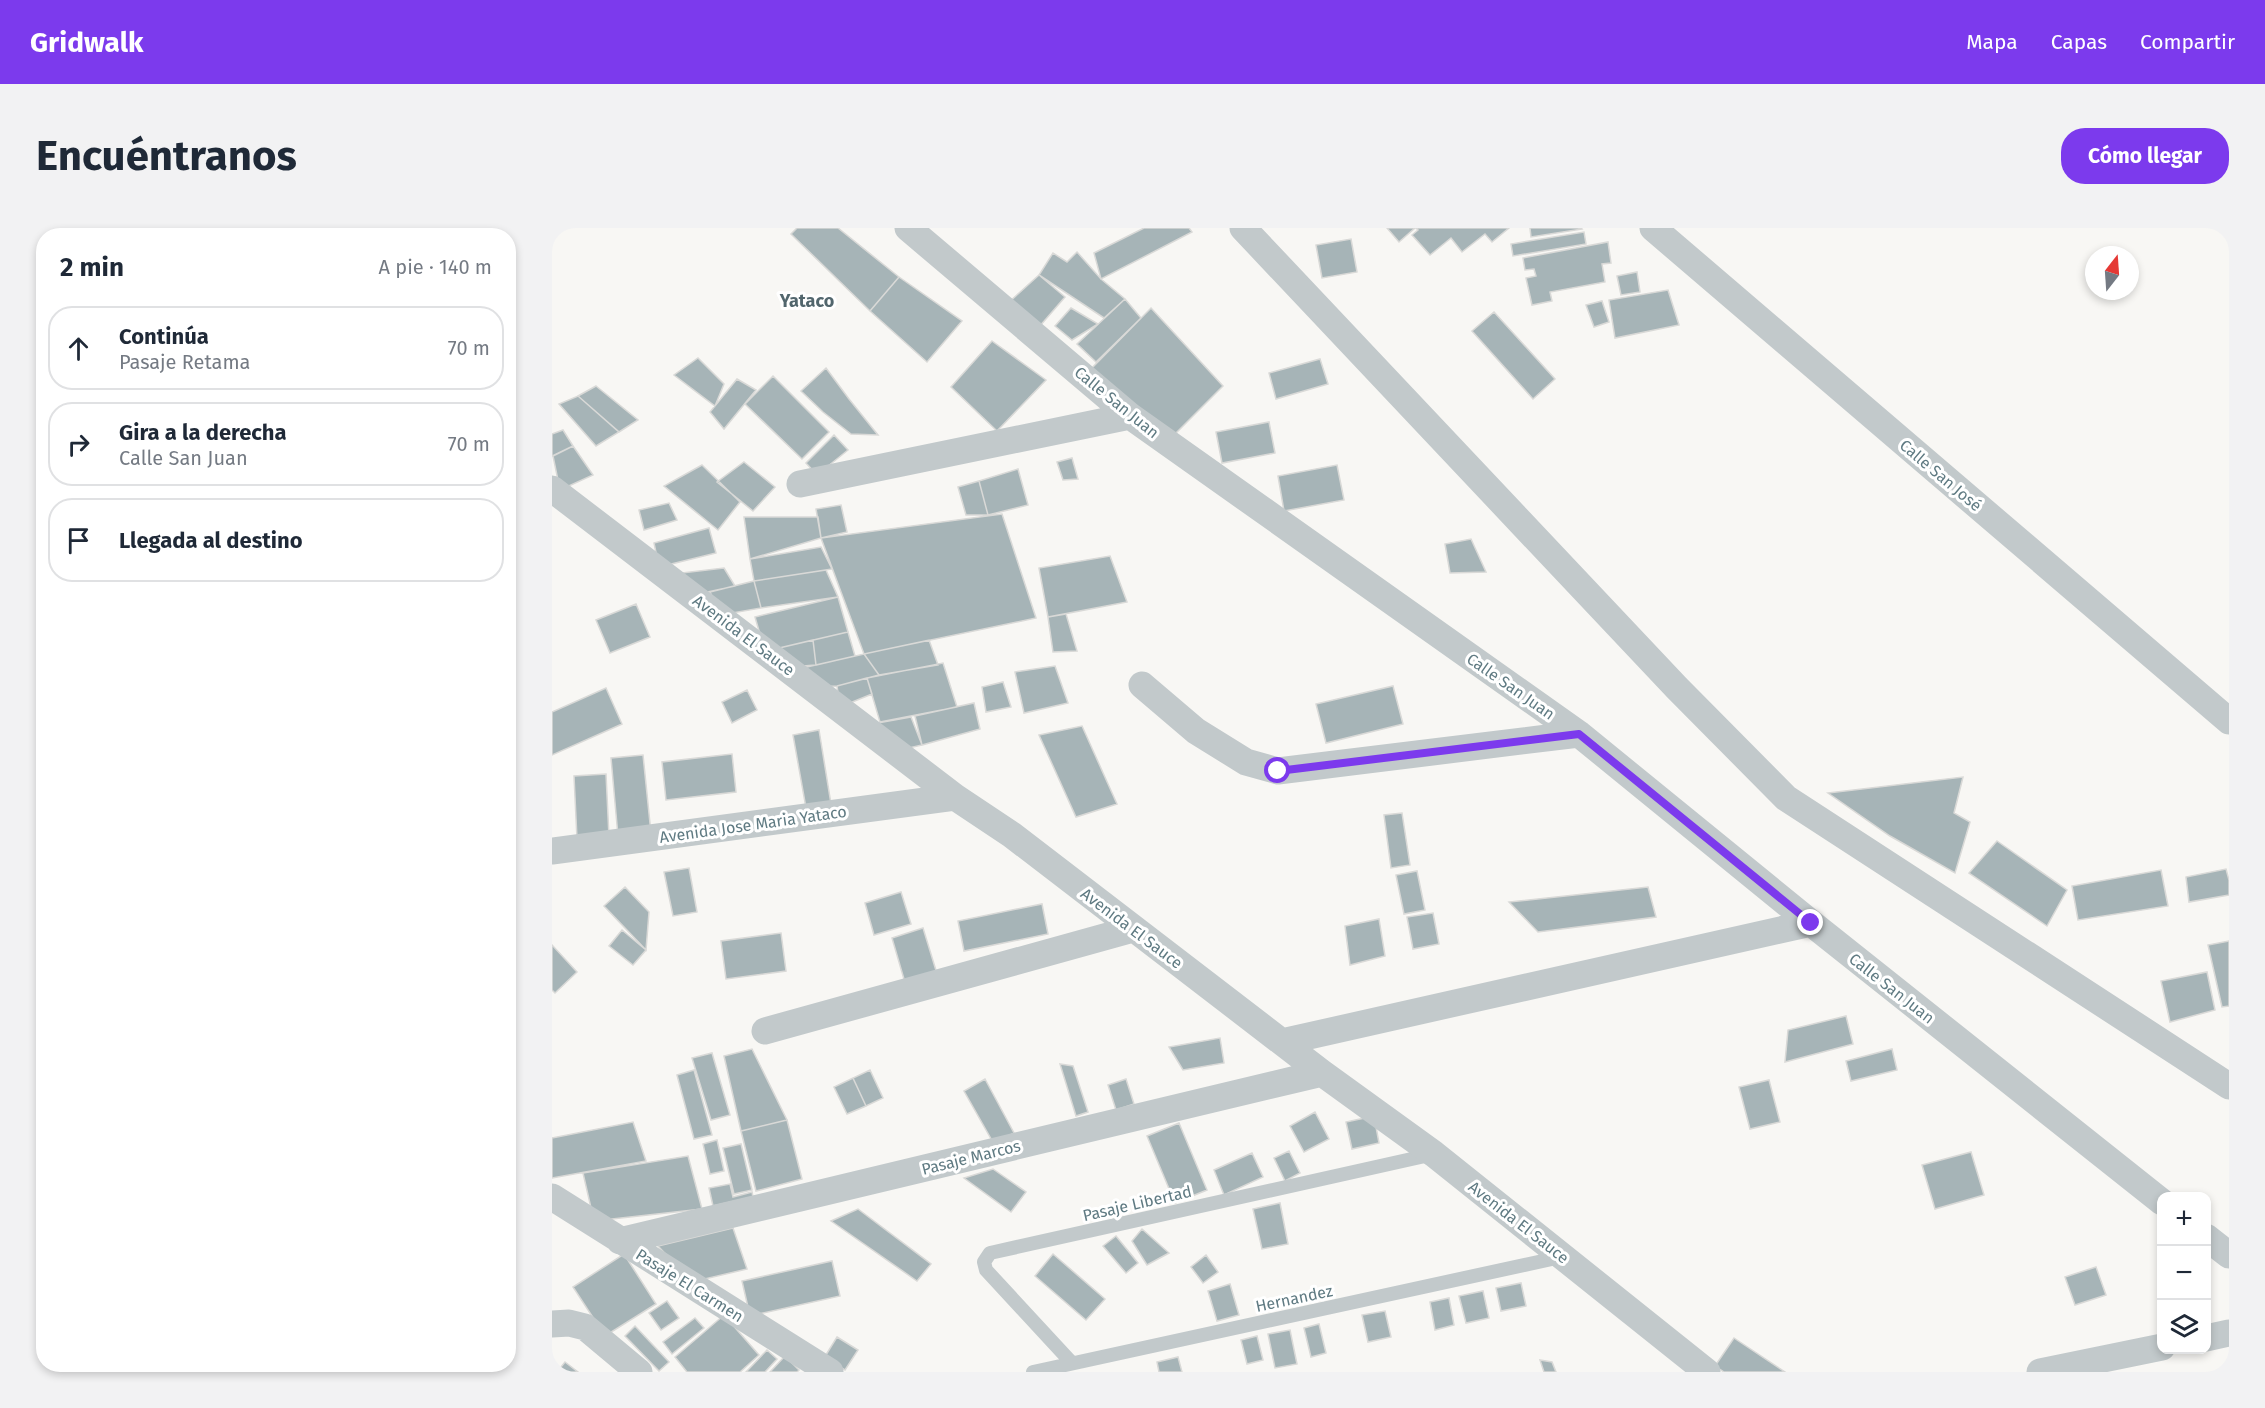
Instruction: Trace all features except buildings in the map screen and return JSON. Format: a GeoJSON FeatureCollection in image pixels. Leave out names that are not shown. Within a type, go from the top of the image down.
{"type":"FeatureCollection","features":[{"type":"Feature","properties":{"kind":"street","name":"Calle San Juan"},"geometry":{"type":"LineString","coordinates":[[908,228],[1130,416],[1579,734],[1811,923],[2157,1198]]}},
{"type":"Feature","properties":{"kind":"street"},"geometry":{"type":"LineString","coordinates":[[1243,228],[1677,688],[1786,798],[2229,1086]]}},
{"type":"Feature","properties":{"kind":"street","name":"Calle San José"},"geometry":{"type":"LineString","coordinates":[[1653,228],[2229,721]]}},
{"type":"Feature","properties":{"kind":"street"},"geometry":{"type":"LineString","coordinates":[[800,484],[1130,416]]}},
{"type":"Feature","properties":{"kind":"street","name":"Avenida El Sauce"},"geometry":{"type":"LineString","coordinates":[[555,494],[955,797],[1012,835],[1322,1073],[1434,1154],[1707,1372]]}},
{"type":"Feature","properties":{"kind":"street"},"geometry":{"type":"LineString","coordinates":[[1142,685],[1196,731],[1246,762],[1278,771],[1579,734]]}},
{"type":"Feature","properties":{"kind":"street","name":"Avenida Jose Maria Yataco"},"geometry":{"type":"LineString","coordinates":[[552,851],[955,797]]}},
{"type":"Feature","properties":{"kind":"street"},"geometry":{"type":"LineString","coordinates":[[1282,1042],[1811,923]]}},
{"type":"Feature","properties":{"kind":"street"},"geometry":{"type":"LineString","coordinates":[[765,1031],[1133,928]]}},
{"type":"Feature","properties":{"kind":"street","name":"Pasaje Marcos"},"geometry":{"type":"LineString","coordinates":[[620,1241],[1322,1073]]}},
{"type":"Feature","properties":{"kind":"street","name":"Pasaje El Carmen"},"geometry":{"type":"LineString","coordinates":[[552,1197],[830,1372]]}},
{"type":"Feature","properties":{"kind":"street"},"geometry":{"type":"LineString","coordinates":[[2211,1241],[2229,1255]]}},
{"type":"Feature","properties":{"kind":"street"},"geometry":{"type":"LineString","coordinates":[[552,1324],[569,1323],[585,1327],[639,1372]]}},
{"type":"Feature","properties":{"kind":"street"},"geometry":{"type":"LineString","coordinates":[[2211,1337],[2229,1333]]}},
{"type":"Feature","properties":{"kind":"street"},"geometry":{"type":"LineString","coordinates":[[2040,1372],[2157,1348]]}},
{"type":"Feature","properties":{"kind":"lane","name":"Pasaje Libertad"},"geometry":{"type":"LineString","coordinates":[[1071,1362],[986,1270],[984,1262],[990,1253],[1434,1154]]}},
{"type":"Feature","properties":{"kind":"lane","name":"Hernandez"},"geometry":{"type":"LineString","coordinates":[[1033,1372],[1563,1257]]}},
{"type":"Feature","properties":{"kind":"district","name":"Yataco"},"geometry":{"type":"Point","coordinates":[807,301]}},
{"type":"Feature","properties":{"kind":"route"},"geometry":{"type":"LineString","coordinates":[[1278,771],[1579,734],[1811,923]]}}]}
